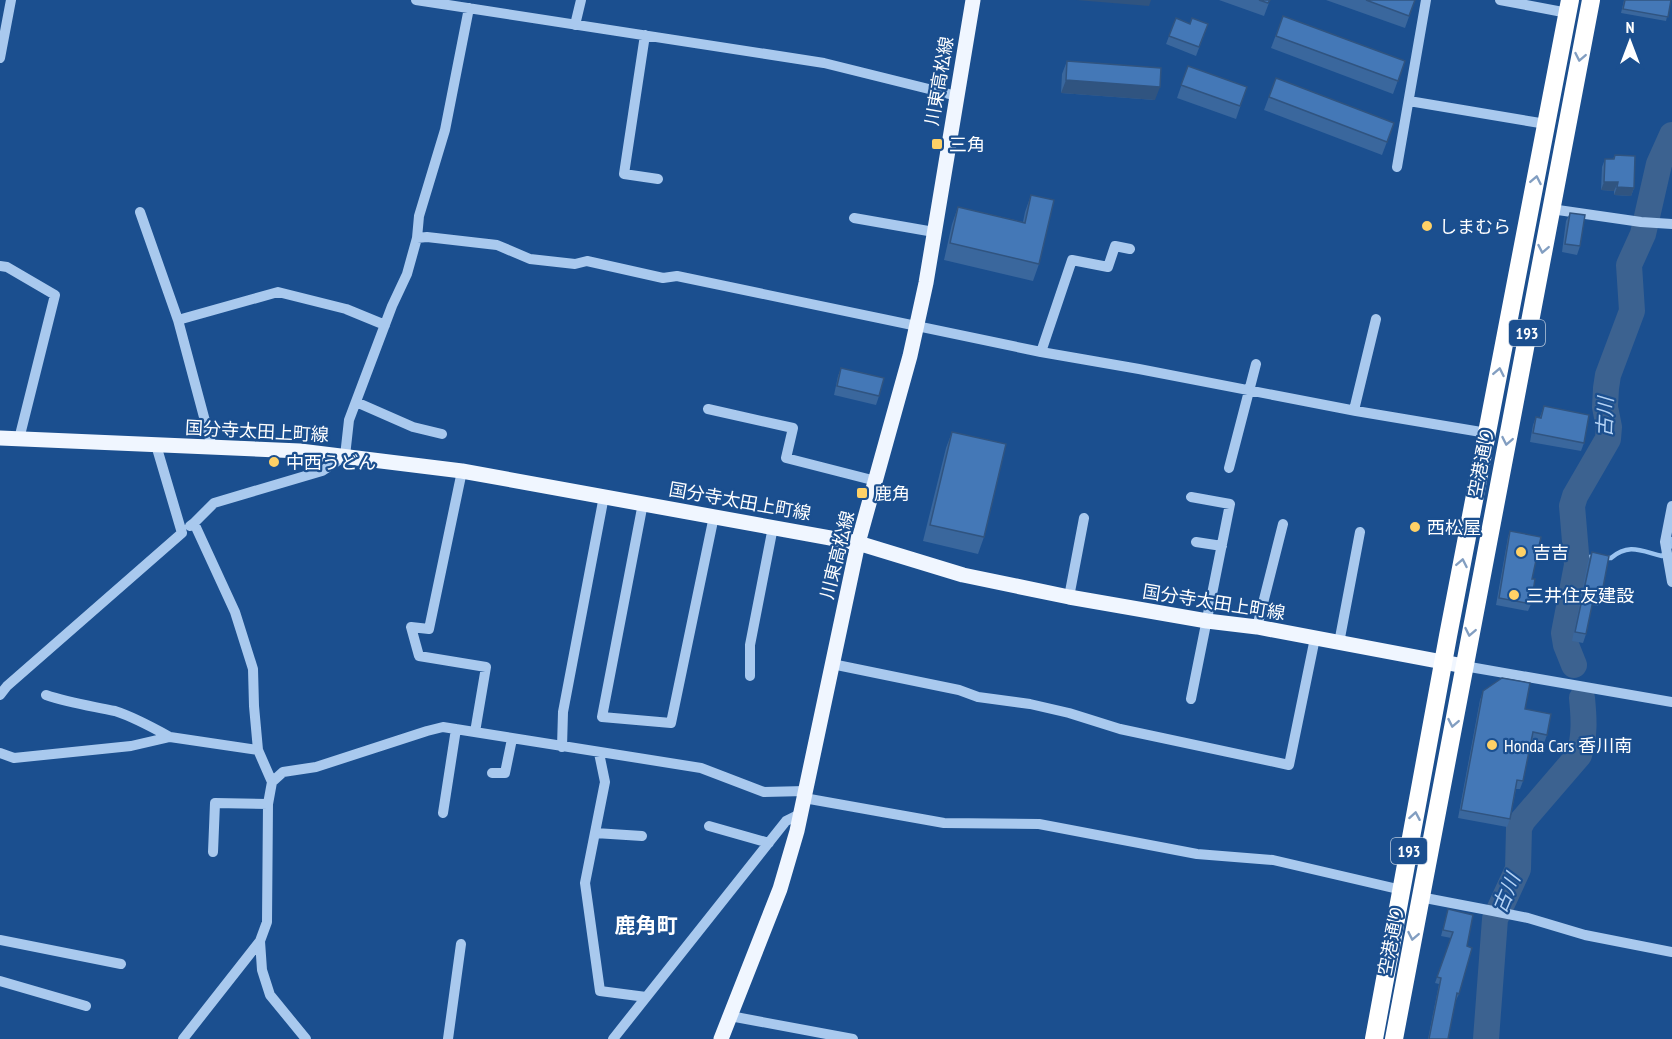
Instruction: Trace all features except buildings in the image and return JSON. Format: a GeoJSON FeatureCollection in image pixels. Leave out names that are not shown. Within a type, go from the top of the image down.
{"type":"FeatureCollection","features":[{"type":"Feature","properties":{"kind":"highway","name":"空港通り"},"geometry":{"type":"LineString","coordinates":[[1394,1039],[1591,0]]}},
{"type":"Feature","properties":{"kind":"highway","name":"空港通り"},"geometry":{"type":"LineString","coordinates":[[1374,1039],[1443,662],[1569,7]]}},
{"type":"Feature","properties":{"kind":"main road","name":"川東高松線"},"geometry":{"type":"LineString","coordinates":[[721,1039],[780,889],[800,814],[858,543],[916,327],[973,0]]}},
{"type":"Feature","properties":{"kind":"main road","name":"国分寺太田上町線"},"geometry":{"type":"LineString","coordinates":[[0,438],[300,451],[462,471],[858,543],[963,575],[1069,597],[1207,621],[1257,627],[1464,666]]}},
{"type":"Feature","properties":{"kind":"street"},"geometry":{"type":"LineString","coordinates":[[0,58],[2,35],[10,0]]}},
{"type":"Feature","properties":{"kind":"street"},"geometry":{"type":"LineString","coordinates":[[416,0],[824,63],[957,96]]}},
{"type":"Feature","properties":{"kind":"street"},"geometry":{"type":"LineString","coordinates":[[575,24],[581,0]]}},
{"type":"Feature","properties":{"kind":"street"},"geometry":{"type":"LineString","coordinates":[[1397,167],[1426,0]]}},
{"type":"Feature","properties":{"kind":"street"},"geometry":{"type":"LineString","coordinates":[[1500,0],[1569,7]]}},
{"type":"Feature","properties":{"kind":"street"},"geometry":{"type":"LineString","coordinates":[[0,695],[7,686],[214,503],[322,471],[345,456],[349,420],[407,274],[417,238],[419,216],[445,130],[469,8]]}},
{"type":"Feature","properties":{"kind":"street"},"geometry":{"type":"LineString","coordinates":[[645,35],[624,174],[658,179]]}},
{"type":"Feature","properties":{"kind":"street"},"geometry":{"type":"LineString","coordinates":[[1409,101],[1546,124]]}},
{"type":"Feature","properties":{"kind":"street"},"geometry":{"type":"LineString","coordinates":[[1551,209],[1672,224]]}},
{"type":"Feature","properties":{"kind":"street"},"geometry":{"type":"LineString","coordinates":[[140,212],[178,320],[212,447]]}},
{"type":"Feature","properties":{"kind":"street"},"geometry":{"type":"LineString","coordinates":[[854,218],[934,232]]}},
{"type":"Feature","properties":{"kind":"street"},"geometry":{"type":"LineString","coordinates":[[417,238],[427,237],[497,245],[530,260],[574,264],[587,261],[663,278],[677,276],[1041,352],[1487,433]]}},
{"type":"Feature","properties":{"kind":"street"},"geometry":{"type":"LineString","coordinates":[[1041,352],[1072,260],[1108,267],[1116,246],[1130,249]]}},
{"type":"Feature","properties":{"kind":"street"},"geometry":{"type":"LineString","coordinates":[[0,266],[7,267],[56,295],[19,439]]}},
{"type":"Feature","properties":{"kind":"street"},"geometry":{"type":"LineString","coordinates":[[178,320],[279,292],[346,309],[385,325]]}},
{"type":"Feature","properties":{"kind":"street"},"geometry":{"type":"LineString","coordinates":[[1354,410],[1376,319]]}},
{"type":"Feature","properties":{"kind":"street"},"geometry":{"type":"LineString","coordinates":[[1229,468],[1256,364]]}},
{"type":"Feature","properties":{"kind":"street"},"geometry":{"type":"LineString","coordinates":[[356,402],[413,428],[442,434]]}},
{"type":"Feature","properties":{"kind":"street"},"geometry":{"type":"LineString","coordinates":[[708,409],[793,428],[786,458],[876,481]]}},
{"type":"Feature","properties":{"kind":"street"},"geometry":{"type":"LineString","coordinates":[[156,445],[182,533]]}},
{"type":"Feature","properties":{"kind":"street"},"geometry":{"type":"LineString","coordinates":[[462,471],[429,629],[411,627],[419,656],[486,667],[475,732]]}},
{"type":"Feature","properties":{"kind":"street"},"geometry":{"type":"LineString","coordinates":[[562,747],[563,712],[604,496]]}},
{"type":"Feature","properties":{"kind":"street"},"geometry":{"type":"LineString","coordinates":[[1191,497],[1230,504],[1191,699]]}},
{"type":"Feature","properties":{"kind":"street"},"geometry":{"type":"LineString","coordinates":[[643,503],[602,717],[671,723],[714,516]]}},
{"type":"Feature","properties":{"kind":"street"},"geometry":{"type":"LineString","coordinates":[[1672,506],[1666,551],[1672,582]]}},
{"type":"Feature","properties":{"kind":"street"},"geometry":{"type":"LineString","coordinates":[[1069,597],[1084,518]]}},
{"type":"Feature","properties":{"kind":"street"},"geometry":{"type":"LineString","coordinates":[[183,1039],[260,941],[267,922],[268,804],[272,782],[258,750],[253,669],[235,612],[194,523]]}},
{"type":"Feature","properties":{"kind":"street"},"geometry":{"type":"LineString","coordinates":[[1257,627],[1283,524]]}},
{"type":"Feature","properties":{"kind":"street"},"geometry":{"type":"LineString","coordinates":[[750,676],[750,645],[774,527]]}},
{"type":"Feature","properties":{"kind":"street"},"geometry":{"type":"LineString","coordinates":[[1339,643],[1360,532]]}},
{"type":"Feature","properties":{"kind":"street"},"geometry":{"type":"LineString","coordinates":[[1196,542],[1222,546]]}},
{"type":"Feature","properties":{"kind":"street"},"geometry":{"type":"LineString","coordinates":[[832,664],[959,690],[978,698],[1030,704],[1120,729],[1289,765],[1315,638]]}},
{"type":"Feature","properties":{"kind":"street"},"geometry":{"type":"LineString","coordinates":[[1464,666],[1672,702]]}},
{"type":"Feature","properties":{"kind":"street"},"geometry":{"type":"LineString","coordinates":[[46,695],[116,712],[138,720],[170,737],[258,750]]}},
{"type":"Feature","properties":{"kind":"street"},"geometry":{"type":"LineString","coordinates":[[272,782],[283,772],[316,767],[427,730],[443,727],[701,768],[764,792],[804,795],[944,823],[1039,824],[1197,854],[1273,860],[1402,890]]}},
{"type":"Feature","properties":{"kind":"street"},"geometry":{"type":"LineString","coordinates":[[443,813],[456,729]]}},
{"type":"Feature","properties":{"kind":"street"},"geometry":{"type":"LineString","coordinates":[[0,753],[14,758],[131,746],[170,737]]}},
{"type":"Feature","properties":{"kind":"street"},"geometry":{"type":"LineString","coordinates":[[492,773],[505,773],[512,739]]}},
{"type":"Feature","properties":{"kind":"street"},"geometry":{"type":"LineString","coordinates":[[599,753],[604,782],[585,882],[600,991],[646,997]]}},
{"type":"Feature","properties":{"kind":"street"},"geometry":{"type":"LineString","coordinates":[[213,852],[215,803],[268,804]]}},
{"type":"Feature","properties":{"kind":"street"},"geometry":{"type":"LineString","coordinates":[[613,1039],[786,821],[800,814]]}},
{"type":"Feature","properties":{"kind":"street"},"geometry":{"type":"LineString","coordinates":[[709,826],[769,843]]}},
{"type":"Feature","properties":{"kind":"street"},"geometry":{"type":"LineString","coordinates":[[595,833],[642,836]]}},
{"type":"Feature","properties":{"kind":"street"},"geometry":{"type":"LineString","coordinates":[[1420,897],[1499,912],[1585,935],[1672,952]]}},
{"type":"Feature","properties":{"kind":"street"},"geometry":{"type":"LineString","coordinates":[[0,940],[121,964]]}},
{"type":"Feature","properties":{"kind":"street"},"geometry":{"type":"LineString","coordinates":[[260,941],[262,970],[270,995],[306,1039]]}},
{"type":"Feature","properties":{"kind":"street"},"geometry":{"type":"LineString","coordinates":[[448,1039],[461,944]]}},
{"type":"Feature","properties":{"kind":"street"},"geometry":{"type":"LineString","coordinates":[[0,981],[86,1006]]}},
{"type":"Feature","properties":{"kind":"street"},"geometry":{"type":"LineString","coordinates":[[730,1016],[853,1039]]}},
{"type":"Feature","properties":{"kind":"waterway","name":"古川"},"geometry":{"type":"LineString","coordinates":[[1574,665],[1564,633],[1577,565],[1572,506],[1575,496],[1608,439],[1609,427],[1605,407],[1608,375],[1632,311],[1629,265],[1643,234],[1659,164],[1672,135]]}},
{"type":"Feature","properties":{"kind":"waterway"},"geometry":{"type":"LineString","coordinates":[[1604,558],[1611,558],[1617,553],[1630,549],[1662,556],[1670,547],[1672,539]]}},
{"type":"Feature","properties":{"kind":"waterway"},"geometry":{"type":"LineString","coordinates":[[1578,557],[1593,557]]}},
{"type":"Feature","properties":{"kind":"waterway","name":"古川"},"geometry":{"type":"LineString","coordinates":[[1486,1039],[1495,919],[1518,869],[1519,828],[1523,820],[1579,755],[1584,727],[1582,698]]}},
{"type":"Feature","properties":{"kind":"place","name":"三角"},"geometry":{"type":"Point","coordinates":[937,144]}},
{"type":"Feature","properties":{"kind":"place","name":"しまむら"},"geometry":{"type":"Point","coordinates":[1427,226]}},
{"type":"Feature","properties":{"kind":"place","name":"中西うどん"},"geometry":{"type":"Point","coordinates":[274,462]}},
{"type":"Feature","properties":{"kind":"place","name":"鹿角"},"geometry":{"type":"Point","coordinates":[862,493]}},
{"type":"Feature","properties":{"kind":"place","name":"西松屋"},"geometry":{"type":"Point","coordinates":[1415,527]}},
{"type":"Feature","properties":{"kind":"place","name":"吉吉"},"geometry":{"type":"Point","coordinates":[1521,552]}},
{"type":"Feature","properties":{"kind":"place","name":"三井住友建設"},"geometry":{"type":"Point","coordinates":[1514,595]}},
{"type":"Feature","properties":{"kind":"place","name":"Honda Cars 香川南"},"geometry":{"type":"Point","coordinates":[1492,745]}},
{"type":"Feature","properties":{"kind":"district","name":"鹿角町"},"geometry":{"type":"Point","coordinates":[646,925]}}]}
